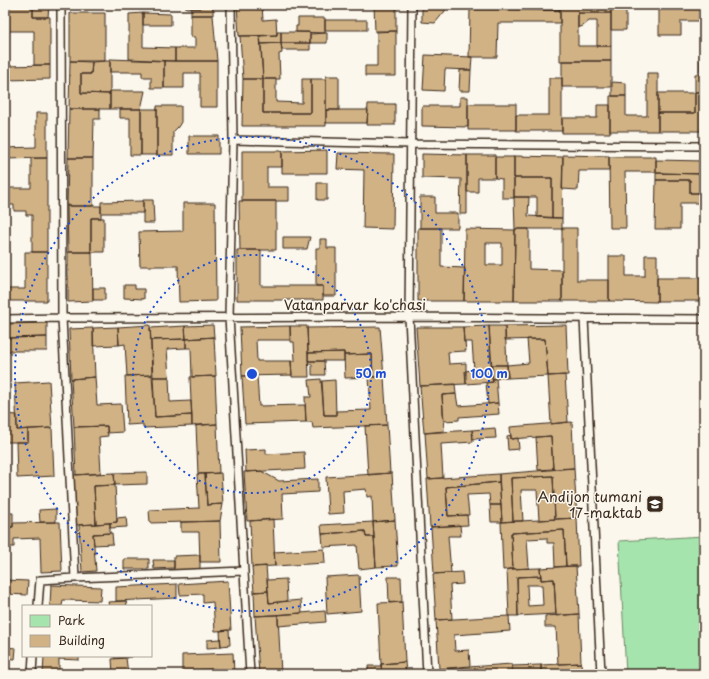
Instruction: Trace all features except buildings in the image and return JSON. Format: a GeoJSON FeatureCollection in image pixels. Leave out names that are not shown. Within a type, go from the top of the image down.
{"type":"FeatureCollection","features":[{"type":"Feature","properties":{"kind":"lane"},"geometry":{"type":"LineString","coordinates":[[61,5],[62,318],[75,578]]}},
{"type":"Feature","properties":{"kind":"lane"},"geometry":{"type":"LineString","coordinates":[[231,5],[233,140],[229,317],[250,674]]}},
{"type":"Feature","properties":{"kind":"lane"},"geometry":{"type":"LineString","coordinates":[[412,5],[409,317],[427,674]]}},
{"type":"Feature","properties":{"kind":"lane"},"geometry":{"type":"LineString","coordinates":[[233,140],[411,144],[704,146]]}},
{"type":"Feature","properties":{"kind":"lane","name":"Vatanparvar ko'chasi"},"geometry":{"type":"LineString","coordinates":[[5,319],[229,317],[704,319]]}},
{"type":"Feature","properties":{"kind":"lane"},"geometry":{"type":"LineString","coordinates":[[584,318],[601,674]]}},
{"type":"Feature","properties":{"kind":"lane"},"geometry":{"type":"LineString","coordinates":[[38,605],[40,580],[244,571]]}},
{"type":"Feature","properties":{"kind":"lane"},"geometry":{"type":"LineString","coordinates":[[32,674],[33,657]]}},
{"type":"Feature","properties":{"kind":"green space"},"geometry":{"type":"Polygon","coordinates":[[[704,536],[704,674],[626,674],[619,541],[704,536]]]}},
{"type":"Feature","properties":{"kind":"place","name":"Andijon tumani 17-maktab"},"geometry":{"type":"Point","coordinates":[655,504]}}]}
